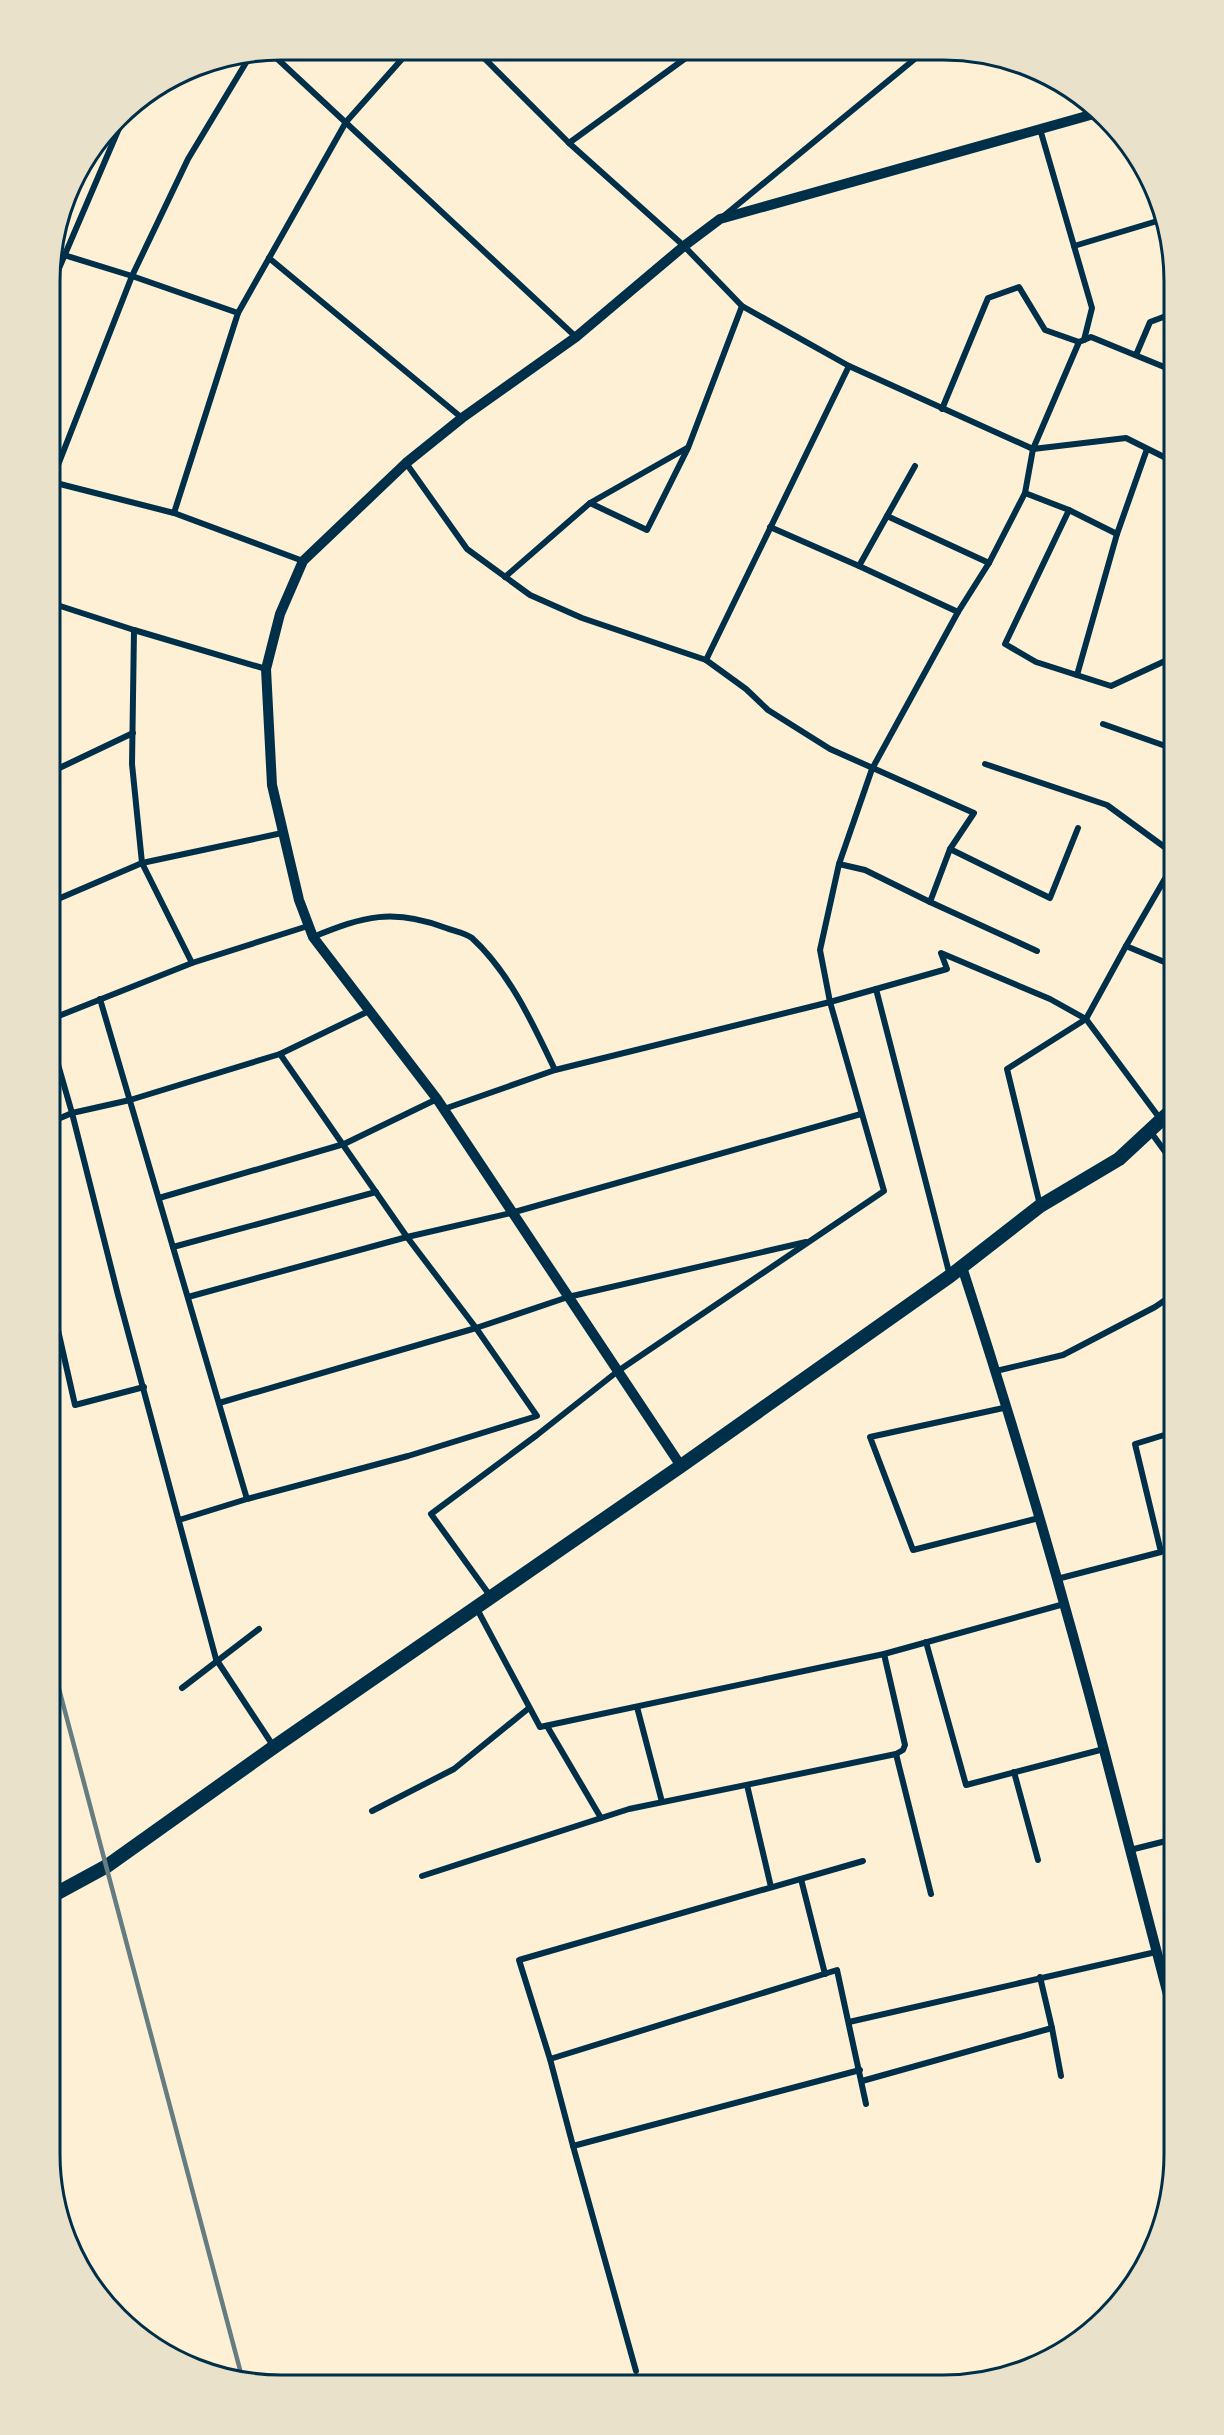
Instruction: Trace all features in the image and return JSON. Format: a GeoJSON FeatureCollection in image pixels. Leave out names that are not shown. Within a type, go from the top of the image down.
{"type":"FeatureCollection","features":[{"type":"Feature","properties":{"kind":"main road"},"geometry":{"type":"LineString","coordinates":[[60,1892],[107,1866],[274,1747],[681,1466],[950,1276],[1040,1206],[1119,1159],[1164,1117]]}},
{"type":"Feature","properties":{"kind":"street"},"geometry":{"type":"LineString","coordinates":[[279,60],[576,337]]}},
{"type":"Feature","properties":{"kind":"street"},"geometry":{"type":"LineString","coordinates":[[174,513],[238,313],[346,122],[401,60]]}},
{"type":"Feature","properties":{"kind":"street"},"geometry":{"type":"LineString","coordinates":[[486,60],[569,143],[684,246],[742,306],[849,366],[1033,449],[1126,438],[1164,457]]}},
{"type":"Feature","properties":{"kind":"street"},"geometry":{"type":"LineString","coordinates":[[569,143],[683,60]]}},
{"type":"Feature","properties":{"kind":"street"},"geometry":{"type":"LineString","coordinates":[[681,1466],[511,1213],[441,1104],[369,1011],[308,926],[299,900],[272,785],[266,669],[280,614],[303,561],[406,463],[462,418],[576,337],[913,60]]}},
{"type":"Feature","properties":{"kind":"street"},"geometry":{"type":"LineString","coordinates":[[60,459],[132,276],[188,159],[245,63]]}},
{"type":"Feature","properties":{"kind":"street"},"geometry":{"type":"LineString","coordinates":[[720,219],[1089,115]]}},
{"type":"Feature","properties":{"kind":"street"},"geometry":{"type":"LineString","coordinates":[[492,1598],[431,1514],[546,1429],[618,1371],[884,1191],[830,1002],[820,950],[839,864],[872,769],[958,612],[989,563],[1025,493],[1033,449],[1081,341],[1092,308],[1040,129]]}},
{"type":"Feature","properties":{"kind":"street"},"geometry":{"type":"LineString","coordinates":[[61,262],[117,133]]}},
{"type":"Feature","properties":{"kind":"street"},"geometry":{"type":"LineString","coordinates":[[1074,246],[1155,222]]}},
{"type":"Feature","properties":{"kind":"street"},"geometry":{"type":"LineString","coordinates":[[63,256],[132,276],[238,313]]}},
{"type":"Feature","properties":{"kind":"street"},"geometry":{"type":"LineString","coordinates":[[269,258],[462,418]]}},
{"type":"Feature","properties":{"kind":"street"},"geometry":{"type":"LineString","coordinates":[[942,409],[988,298],[1020,287],[1045,330],[1081,341],[1090,337],[1164,367]]}},
{"type":"Feature","properties":{"kind":"street"},"geometry":{"type":"LineString","coordinates":[[590,503],[647,530],[687,448],[742,306]]}},
{"type":"Feature","properties":{"kind":"street"},"geometry":{"type":"LineString","coordinates":[[1136,355],[1150,322],[1164,317]]}},
{"type":"Feature","properties":{"kind":"street"},"geometry":{"type":"LineString","coordinates":[[706,660],[849,366]]}},
{"type":"Feature","properties":{"kind":"street"},"geometry":{"type":"LineString","coordinates":[[505,577],[590,503],[687,448]]}},
{"type":"Feature","properties":{"kind":"street"},"geometry":{"type":"LineString","coordinates":[[1077,675],[1117,534],[1147,448]]}},
{"type":"Feature","properties":{"kind":"street"},"geometry":{"type":"LineString","coordinates":[[406,463],[467,549],[530,595],[582,618],[706,660],[746,689],[768,710],[830,749],[974,813],[950,849],[930,902]]}},
{"type":"Feature","properties":{"kind":"street"},"geometry":{"type":"LineString","coordinates":[[859,566],[915,466]]}},
{"type":"Feature","properties":{"kind":"street"},"geometry":{"type":"LineString","coordinates":[[60,484],[174,513],[303,561]]}},
{"type":"Feature","properties":{"kind":"street"},"geometry":{"type":"LineString","coordinates":[[1025,493],[1069,510],[1117,534]]}},
{"type":"Feature","properties":{"kind":"street"},"geometry":{"type":"LineString","coordinates":[[1069,510],[1005,644],[1036,662],[1111,686],[1164,661]]}},
{"type":"Feature","properties":{"kind":"street"},"geometry":{"type":"LineString","coordinates":[[887,516],[989,563]]}},
{"type":"Feature","properties":{"kind":"street"},"geometry":{"type":"LineString","coordinates":[[770,527],[958,612]]}},
{"type":"Feature","properties":{"kind":"street"},"geometry":{"type":"LineString","coordinates":[[60,606],[266,669]]}},
{"type":"Feature","properties":{"kind":"street"},"geometry":{"type":"LineString","coordinates":[[134,630],[132,764],[142,862],[192,963]]}},
{"type":"Feature","properties":{"kind":"street"},"geometry":{"type":"LineString","coordinates":[[1103,724],[1164,745]]}},
{"type":"Feature","properties":{"kind":"street"},"geometry":{"type":"LineString","coordinates":[[60,768],[133,733]]}},
{"type":"Feature","properties":{"kind":"street"},"geometry":{"type":"LineString","coordinates":[[985,764],[1107,805],[1164,847]]}},
{"type":"Feature","properties":{"kind":"street"},"geometry":{"type":"LineString","coordinates":[[950,849],[1050,898],[1078,828]]}},
{"type":"Feature","properties":{"kind":"street"},"geometry":{"type":"LineString","coordinates":[[60,898],[142,862],[282,833]]}},
{"type":"Feature","properties":{"kind":"street"},"geometry":{"type":"LineString","coordinates":[[839,864],[865,870],[1037,951]]}},
{"type":"Feature","properties":{"kind":"street"},"geometry":{"type":"LineString","coordinates":[[1040,1206],[1007,1070],[1086,1020],[1164,880]]}},
{"type":"Feature","properties":{"kind":"street"},"geometry":{"type":"LineString","coordinates":[[314,937],[348,922],[380,915],[429,921],[470,937],[504,976],[534,1024],[555,1070]]}},
{"type":"Feature","properties":{"kind":"street"},"geometry":{"type":"LineString","coordinates":[[60,1015],[192,963],[308,926]]}},
{"type":"Feature","properties":{"kind":"street"},"geometry":{"type":"LineString","coordinates":[[1126,946],[1164,962]]}},
{"type":"Feature","properties":{"kind":"street"},"geometry":{"type":"LineString","coordinates":[[159,1198],[344,1144],[441,1104],[555,1070],[830,1002],[947,969],[941,953],[1050,999],[1086,1020],[1161,1120]]}},
{"type":"Feature","properties":{"kind":"street"},"geometry":{"type":"LineString","coordinates":[[876,989],[950,1276]]}},
{"type":"Feature","properties":{"kind":"street"},"geometry":{"type":"LineString","coordinates":[[100,999],[247,1499]]}},
{"type":"Feature","properties":{"kind":"street"},"geometry":{"type":"LineString","coordinates":[[60,1118],[72,1113],[130,1100],[280,1054],[369,1011]]}},
{"type":"Feature","properties":{"kind":"street"},"geometry":{"type":"LineString","coordinates":[[280,1054],[407,1237],[476,1329],[546,1429]]}},
{"type":"Feature","properties":{"kind":"street"},"geometry":{"type":"LineString","coordinates":[[60,1071],[216,1659],[274,1747]]}},
{"type":"Feature","properties":{"kind":"street"},"geometry":{"type":"LineString","coordinates":[[188,1297],[407,1237],[511,1213],[861,1114]]}},
{"type":"Feature","properties":{"kind":"street"},"geometry":{"type":"LineString","coordinates":[[1149,1131],[1164,1151]]}},
{"type":"Feature","properties":{"kind":"street"},"geometry":{"type":"LineString","coordinates":[[173,1247],[376,1192]]}},
{"type":"Feature","properties":{"kind":"street"},"geometry":{"type":"LineString","coordinates":[[219,1403],[476,1329],[568,1297],[809,1241]]}},
{"type":"Feature","properties":{"kind":"street"},"geometry":{"type":"LineString","coordinates":[[962,1266],[1008,1407],[1057,1579],[1164,1981]]}},
{"type":"Feature","properties":{"kind":"street"},"geometry":{"type":"LineString","coordinates":[[996,1371],[1063,1356],[1164,1301]]}},
{"type":"Feature","properties":{"kind":"street"},"geometry":{"type":"LineString","coordinates":[[60,1339],[75,1405],[144,1387]]}},
{"type":"Feature","properties":{"kind":"street"},"geometry":{"type":"LineString","coordinates":[[1008,1407],[870,1437],[913,1550],[1039,1518]]}},
{"type":"Feature","properties":{"kind":"street"},"geometry":{"type":"LineString","coordinates":[[179,1520],[247,1499],[408,1456],[537,1416]]}},
{"type":"Feature","properties":{"kind":"street"},"geometry":{"type":"LineString","coordinates":[[1057,1579],[1161,1552],[1135,1444],[1164,1435]]}},
{"type":"Feature","properties":{"kind":"street"},"geometry":{"type":"LineString","coordinates":[[477,1608],[540,1727],[884,1654],[1064,1604]]}},
{"type":"Feature","properties":{"kind":"street"},"geometry":{"type":"LineString","coordinates":[[182,1688],[216,1659],[259,1629]]}},
{"type":"Feature","properties":{"kind":"street"},"geometry":{"type":"LineString","coordinates":[[926,1642],[966,1785],[1104,1749]]}},
{"type":"Feature","properties":{"kind":"street"},"geometry":{"type":"LineString","coordinates":[[422,1876],[629,1809],[896,1754],[903,1750],[905,1745],[884,1654]]}},
{"type":"Feature","properties":{"kind":"street"},"geometry":{"type":"LineString","coordinates":[[637,1707],[662,1802]]}},
{"type":"Feature","properties":{"kind":"street"},"geometry":{"type":"LineString","coordinates":[[372,1811],[454,1769],[529,1708]]}},
{"type":"Feature","properties":{"kind":"street"},"geometry":{"type":"LineString","coordinates":[[547,1726],[601,1818]]}},
{"type":"Feature","properties":{"kind":"street"},"geometry":{"type":"LineString","coordinates":[[896,1754],[931,1894]]}},
{"type":"Feature","properties":{"kind":"street"},"geometry":{"type":"LineString","coordinates":[[1014,1772],[1038,1860]]}},
{"type":"Feature","properties":{"kind":"street"},"geometry":{"type":"LineString","coordinates":[[747,1785],[771,1887]]}},
{"type":"Feature","properties":{"kind":"street"},"geometry":{"type":"LineString","coordinates":[[1130,1850],[1164,1842]]}},
{"type":"Feature","properties":{"kind":"street"},"geometry":{"type":"LineString","coordinates":[[636,2372],[550,2059],[519,1960],[863,1861]]}},
{"type":"Feature","properties":{"kind":"street"},"geometry":{"type":"LineString","coordinates":[[801,1879],[825,1974]]}},
{"type":"Feature","properties":{"kind":"street"},"geometry":{"type":"LineString","coordinates":[[849,2022],[1156,1952]]}},
{"type":"Feature","properties":{"kind":"street"},"geometry":{"type":"LineString","coordinates":[[550,2059],[837,1970],[867,2104]]}},
{"type":"Feature","properties":{"kind":"street"},"geometry":{"type":"LineString","coordinates":[[1040,1977],[1061,2076]]}},
{"type":"Feature","properties":{"kind":"street"},"geometry":{"type":"LineString","coordinates":[[862,2081],[1052,2028]]}},
{"type":"Feature","properties":{"kind":"street"},"geometry":{"type":"LineString","coordinates":[[573,2146],[860,2070]]}},
{"type":"Feature","properties":{"kind":"railway"},"geometry":{"type":"LineString","coordinates":[[60,1693],[240,2371]]}}]}
